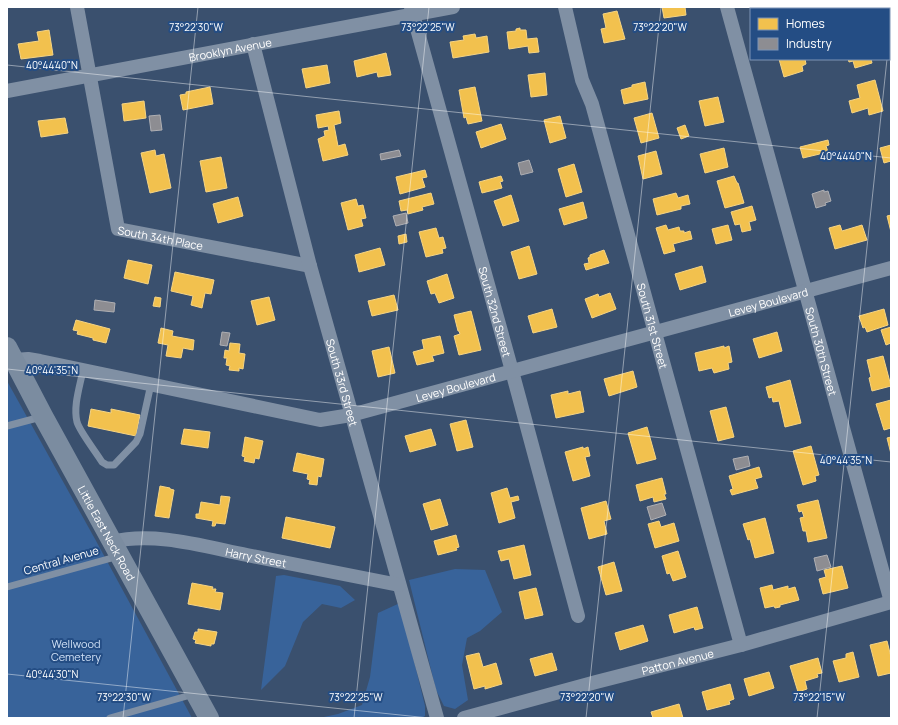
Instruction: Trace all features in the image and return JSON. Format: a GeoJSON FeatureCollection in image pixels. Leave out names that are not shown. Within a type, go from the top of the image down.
{"type":"FeatureCollection","features":[{"type":"Feature","properties":{"kind":"main road","name":"Little East Neck Road"},"geometry":{"type":"LineString","coordinates":[[11,353],[43,416],[209,718]]}},
{"type":"Feature","properties":{"kind":"street"},"geometry":{"type":"LineString","coordinates":[[77,7],[89,75]]}},
{"type":"Feature","properties":{"kind":"street","name":"Brooklyn Avenue"},"geometry":{"type":"LineString","coordinates":[[7,91],[253,44],[411,11],[453,7]]}},
{"type":"Feature","properties":{"kind":"street","name":"South 31st Street"},"geometry":{"type":"LineString","coordinates":[[565,7],[582,80],[592,104],[740,645]]}},
{"type":"Feature","properties":{"kind":"street","name":"South 30th Street"},"geometry":{"type":"LineString","coordinates":[[727,7],[891,602]]}},
{"type":"Feature","properties":{"kind":"street","name":"South 32nd Street"},"geometry":{"type":"LineString","coordinates":[[411,11],[512,371],[578,616]]}},
{"type":"Feature","properties":{"kind":"street","name":"South 33rd Street"},"geometry":{"type":"LineString","coordinates":[[253,44],[310,266],[399,585],[438,718]]}},
{"type":"Feature","properties":{"kind":"street","name":"South 34th Place"},"geometry":{"type":"LineString","coordinates":[[89,75],[118,229],[310,266]]}},
{"type":"Feature","properties":{"kind":"street","name":"Levey Boulevard"},"geometry":{"type":"LineString","coordinates":[[11,353],[28,360],[40,361],[320,420],[351,415],[891,268]]}},
{"type":"Feature","properties":{"kind":"street","name":"Harry Street"},"geometry":{"type":"LineString","coordinates":[[116,548],[128,538],[176,541],[399,585]]}},
{"type":"Feature","properties":{"kind":"street","name":"Patton Avenue"},"geometry":{"type":"LineString","coordinates":[[464,718],[740,645],[891,602]]}},
{"type":"Feature","properties":{"kind":"lane"},"geometry":{"type":"LineString","coordinates":[[83,370],[76,403],[78,424],[102,462],[107,465],[114,464],[136,442],[140,434],[151,384]]}},
{"type":"Feature","properties":{"kind":"lane"},"geometry":{"type":"LineString","coordinates":[[7,426],[43,416]]}},
{"type":"Feature","properties":{"kind":"lane","name":"Central Avenue"},"geometry":{"type":"LineString","coordinates":[[7,587],[116,548]]}},
{"type":"Feature","properties":{"kind":"lane"},"geometry":{"type":"LineString","coordinates":[[110,718],[196,694]]}},
{"type":"Feature","properties":{"kind":"green space","name":"Wellwood Cemetery"},"geometry":{"type":"Polygon","coordinates":[[[7,381],[95,539],[192,718],[7,718],[7,381]]]}},
{"type":"Feature","properties":{"kind":"green space"},"geometry":{"type":"Polygon","coordinates":[[[455,569],[485,570],[502,612],[480,631],[467,638],[462,665],[468,700],[455,709],[444,706],[436,690],[409,580],[455,569]]]}},
{"type":"Feature","properties":{"kind":"green space"},"geometry":{"type":"Polygon","coordinates":[[[284,575],[340,586],[355,600],[341,608],[322,604],[303,622],[285,666],[261,690],[276,576],[284,575]]]}},
{"type":"Feature","properties":{"kind":"green space"},"geometry":{"type":"Polygon","coordinates":[[[400,603],[425,706],[425,716],[422,718],[319,718],[338,714],[362,705],[370,677],[378,613],[400,603]]]}},
{"type":"Feature","properties":{"kind":"building: Homes"},"geometry":{"type":"Polygon","coordinates":[[[662,7],[685,7],[686,15],[664,18],[662,7]]]}},
{"type":"Feature","properties":{"kind":"building: Homes"},"geometry":{"type":"Polygon","coordinates":[[[617,11],[625,39],[604,43],[601,29],[606,28],[603,14],[617,11]]]}},
{"type":"Feature","properties":{"kind":"building: Homes"},"geometry":{"type":"Polygon","coordinates":[[[520,28],[520,30],[526,30],[527,39],[537,38],[539,52],[529,53],[528,46],[509,49],[507,32],[516,31],[516,29],[520,28]]]}},
{"type":"Feature","properties":{"kind":"building: Homes"},"geometry":{"type":"Polygon","coordinates":[[[49,30],[53,55],[21,59],[18,44],[39,41],[37,32],[49,30]]]}},
{"type":"Feature","properties":{"kind":"building: Homes"},"geometry":{"type":"Polygon","coordinates":[[[475,34],[476,38],[487,36],[489,52],[453,58],[450,42],[464,40],[463,36],[475,34]]]}},
{"type":"Feature","properties":{"kind":"building: Homes"},"geometry":{"type":"Polygon","coordinates":[[[386,53],[391,75],[378,77],[377,72],[357,77],[354,61],[386,53]]]}},
{"type":"Feature","properties":{"kind":"building: Homes"},"geometry":{"type":"Polygon","coordinates":[[[779,60],[805,60],[806,64],[802,66],[803,71],[784,77],[779,60]]]}},
{"type":"Feature","properties":{"kind":"building: Homes"},"geometry":{"type":"Polygon","coordinates":[[[848,60],[871,60],[872,63],[855,68],[853,61],[849,62],[848,60]]]}},
{"type":"Feature","properties":{"kind":"building: Homes"},"geometry":{"type":"Polygon","coordinates":[[[327,65],[330,83],[306,88],[302,69],[327,65]]]}},
{"type":"Feature","properties":{"kind":"building: Homes"},"geometry":{"type":"Polygon","coordinates":[[[545,73],[547,95],[531,97],[528,75],[545,73]]]}},
{"type":"Feature","properties":{"kind":"building: Homes"},"geometry":{"type":"Polygon","coordinates":[[[875,80],[883,111],[869,115],[868,108],[852,113],[849,101],[860,98],[857,85],[875,80]]]}},
{"type":"Feature","properties":{"kind":"building: Homes"},"geometry":{"type":"Polygon","coordinates":[[[645,82],[648,99],[624,104],[621,90],[632,87],[632,85],[645,82]]]}},
{"type":"Feature","properties":{"kind":"building: Homes"},"geometry":{"type":"Polygon","coordinates":[[[210,87],[213,104],[183,110],[180,95],[186,94],[186,92],[210,87]]]}},
{"type":"Feature","properties":{"kind":"building: Homes"},"geometry":{"type":"Polygon","coordinates":[[[475,87],[482,121],[468,124],[466,117],[464,118],[459,90],[475,87]]]}},
{"type":"Feature","properties":{"kind":"building: Homes"},"geometry":{"type":"Polygon","coordinates":[[[718,97],[724,122],[705,126],[699,101],[718,97]]]}},
{"type":"Feature","properties":{"kind":"building: Homes"},"geometry":{"type":"Polygon","coordinates":[[[144,101],[146,118],[124,121],[122,104],[144,101]]]}},
{"type":"Feature","properties":{"kind":"building: Homes"},"geometry":{"type":"Polygon","coordinates":[[[339,111],[341,123],[334,125],[338,146],[345,144],[348,155],[323,161],[318,139],[325,136],[324,131],[329,130],[328,126],[318,128],[316,115],[339,111]]]}},
{"type":"Feature","properties":{"kind":"building: Homes"},"geometry":{"type":"Polygon","coordinates":[[[652,113],[659,138],[641,143],[634,118],[652,113]]]}},
{"type":"Feature","properties":{"kind":"building: Homes"},"geometry":{"type":"Polygon","coordinates":[[[560,116],[566,138],[550,143],[544,120],[560,116]]]}},
{"type":"Feature","properties":{"kind":"building: Homes"},"geometry":{"type":"Polygon","coordinates":[[[65,118],[68,133],[41,137],[38,121],[65,118]]]}},
{"type":"Feature","properties":{"kind":"building: Homes"},"geometry":{"type":"Polygon","coordinates":[[[501,124],[506,139],[481,148],[476,132],[501,124]]]}},
{"type":"Feature","properties":{"kind":"building: Homes"},"geometry":{"type":"Polygon","coordinates":[[[685,125],[689,136],[681,139],[677,128],[685,125]]]}},
{"type":"Feature","properties":{"kind":"building: Homes"},"geometry":{"type":"Polygon","coordinates":[[[828,140],[829,145],[826,146],[828,152],[803,158],[800,147],[828,140]]]}},
{"type":"Feature","properties":{"kind":"building: Homes"},"geometry":{"type":"Polygon","coordinates":[[[891,145],[891,161],[884,163],[880,148],[891,145]]]}},
{"type":"Feature","properties":{"kind":"building: Homes"},"geometry":{"type":"Polygon","coordinates":[[[724,148],[728,167],[705,173],[700,154],[724,148]]]}},
{"type":"Feature","properties":{"kind":"building: Homes"},"geometry":{"type":"Polygon","coordinates":[[[155,150],[156,156],[164,154],[171,188],[150,193],[141,153],[155,150]]]}},
{"type":"Feature","properties":{"kind":"building: Homes"},"geometry":{"type":"Polygon","coordinates":[[[656,151],[662,174],[643,179],[638,156],[656,151]]]}},
{"type":"Feature","properties":{"kind":"building: Homes"},"geometry":{"type":"Polygon","coordinates":[[[221,157],[227,188],[206,192],[200,161],[221,157]]]}},
{"type":"Feature","properties":{"kind":"building: Homes"},"geometry":{"type":"Polygon","coordinates":[[[574,164],[582,192],[566,197],[558,169],[574,164]]]}},
{"type":"Feature","properties":{"kind":"building: Homes"},"geometry":{"type":"Polygon","coordinates":[[[425,170],[427,177],[422,178],[425,187],[400,194],[396,177],[425,170]]]}},
{"type":"Feature","properties":{"kind":"building: Homes"},"geometry":{"type":"Polygon","coordinates":[[[501,176],[503,181],[500,182],[502,188],[482,193],[479,182],[501,176]]]}},
{"type":"Feature","properties":{"kind":"building: Homes"},"geometry":{"type":"Polygon","coordinates":[[[734,176],[738,183],[744,203],[725,208],[717,181],[734,176]]]}},
{"type":"Feature","properties":{"kind":"building: Homes"},"geometry":{"type":"Polygon","coordinates":[[[431,193],[434,204],[422,207],[423,210],[408,214],[407,210],[401,211],[399,201],[431,193]]]}},
{"type":"Feature","properties":{"kind":"building: Homes"},"geometry":{"type":"Polygon","coordinates":[[[676,193],[678,198],[688,195],[690,204],[681,206],[681,209],[657,215],[653,199],[676,193]]]}},
{"type":"Feature","properties":{"kind":"building: Homes"},"geometry":{"type":"Polygon","coordinates":[[[511,195],[519,221],[503,226],[494,201],[511,195]]]}},
{"type":"Feature","properties":{"kind":"building: Homes"},"geometry":{"type":"Polygon","coordinates":[[[238,197],[243,216],[218,223],[213,204],[238,197]]]}},
{"type":"Feature","properties":{"kind":"building: Homes"},"geometry":{"type":"Polygon","coordinates":[[[356,199],[358,206],[363,205],[366,218],[361,219],[363,226],[348,230],[341,203],[356,199]]]}},
{"type":"Feature","properties":{"kind":"building: Homes"},"geometry":{"type":"Polygon","coordinates":[[[583,202],[587,218],[564,225],[559,209],[583,202]]]}},
{"type":"Feature","properties":{"kind":"building: Homes"},"geometry":{"type":"Polygon","coordinates":[[[752,206],[756,220],[749,222],[751,230],[742,232],[740,224],[735,225],[731,212],[752,206]]]}},
{"type":"Feature","properties":{"kind":"building: Homes"},"geometry":{"type":"Polygon","coordinates":[[[891,215],[891,232],[887,216],[891,215]]]}},
{"type":"Feature","properties":{"kind":"building: Homes"},"geometry":{"type":"Polygon","coordinates":[[[666,225],[668,230],[679,227],[680,231],[684,231],[684,233],[690,231],[692,239],[673,244],[675,251],[664,254],[656,228],[666,225]]]}},
{"type":"Feature","properties":{"kind":"building: Homes"},"geometry":{"type":"Polygon","coordinates":[[[728,225],[732,240],[716,244],[712,229],[728,225]]]}},
{"type":"Feature","properties":{"kind":"building: Homes"},"geometry":{"type":"Polygon","coordinates":[[[840,225],[842,231],[862,225],[867,240],[835,249],[829,228],[840,225]]]}},
{"type":"Feature","properties":{"kind":"building: Homes"},"geometry":{"type":"Polygon","coordinates":[[[436,228],[439,238],[443,237],[446,248],[442,249],[443,253],[426,257],[419,232],[436,228]]]}},
{"type":"Feature","properties":{"kind":"building: Homes"},"geometry":{"type":"Polygon","coordinates":[[[406,234],[407,242],[399,244],[398,236],[406,234]]]}},
{"type":"Feature","properties":{"kind":"building: Homes"},"geometry":{"type":"Polygon","coordinates":[[[529,246],[537,274],[519,279],[511,252],[529,246]]]}},
{"type":"Feature","properties":{"kind":"building: Homes"},"geometry":{"type":"Polygon","coordinates":[[[380,248],[385,265],[359,272],[355,255],[380,248]]]}},
{"type":"Feature","properties":{"kind":"building: Homes"},"geometry":{"type":"Polygon","coordinates":[[[604,250],[609,263],[586,270],[584,264],[589,263],[588,258],[590,255],[604,250]]]}},
{"type":"Feature","properties":{"kind":"building: Homes"},"geometry":{"type":"Polygon","coordinates":[[[128,260],[152,265],[148,284],[124,278],[128,260]]]}},
{"type":"Feature","properties":{"kind":"building: Homes"},"geometry":{"type":"Polygon","coordinates":[[[702,266],[706,282],[680,290],[675,274],[702,266]]]}},
{"type":"Feature","properties":{"kind":"building: Homes"},"geometry":{"type":"Polygon","coordinates":[[[175,272],[214,280],[211,294],[205,293],[202,308],[191,305],[193,296],[171,291],[175,272]]]}},
{"type":"Feature","properties":{"kind":"building: Homes"},"geometry":{"type":"Polygon","coordinates":[[[447,274],[454,298],[439,303],[435,293],[431,294],[427,281],[447,274]]]}},
{"type":"Feature","properties":{"kind":"building: Homes"},"geometry":{"type":"Polygon","coordinates":[[[610,293],[616,309],[592,318],[585,299],[598,294],[599,297],[610,293]]]}},
{"type":"Feature","properties":{"kind":"building: Homes"},"geometry":{"type":"Polygon","coordinates":[[[394,295],[398,310],[372,316],[368,301],[394,295]]]}},
{"type":"Feature","properties":{"kind":"building: Homes"},"geometry":{"type":"Polygon","coordinates":[[[155,297],[161,298],[160,307],[153,306],[155,297]]]}},
{"type":"Feature","properties":{"kind":"building: Homes"},"geometry":{"type":"Polygon","coordinates":[[[269,297],[275,320],[257,325],[251,301],[269,297]]]}},
{"type":"Feature","properties":{"kind":"building: Homes"},"geometry":{"type":"Polygon","coordinates":[[[552,309],[557,327],[533,333],[528,316],[552,309]]]}},
{"type":"Feature","properties":{"kind":"building: Homes"},"geometry":{"type":"Polygon","coordinates":[[[884,309],[888,325],[867,332],[865,327],[863,328],[859,316],[884,309]]]}},
{"type":"Feature","properties":{"kind":"building: Homes"},"geometry":{"type":"Polygon","coordinates":[[[471,311],[481,350],[459,355],[454,336],[460,334],[454,315],[471,311]]]}},
{"type":"Feature","properties":{"kind":"building: Homes"},"geometry":{"type":"Polygon","coordinates":[[[76,320],[110,329],[106,343],[77,334],[78,331],[73,330],[76,320]]]}},
{"type":"Feature","properties":{"kind":"building: Homes"},"geometry":{"type":"Polygon","coordinates":[[[891,327],[891,343],[886,345],[881,330],[891,327]]]}},
{"type":"Feature","properties":{"kind":"building: Homes"},"geometry":{"type":"Polygon","coordinates":[[[161,328],[173,331],[172,336],[194,340],[193,350],[183,348],[181,358],[166,356],[168,345],[158,343],[161,328]]]}},
{"type":"Feature","properties":{"kind":"building: Homes"},"geometry":{"type":"Polygon","coordinates":[[[777,332],[782,351],[759,358],[753,339],[777,332]]]}},
{"type":"Feature","properties":{"kind":"building: Homes"},"geometry":{"type":"Polygon","coordinates":[[[440,336],[444,353],[432,356],[434,361],[417,365],[413,352],[424,349],[422,340],[440,336]]]}},
{"type":"Feature","properties":{"kind":"building: Homes"},"geometry":{"type":"Polygon","coordinates":[[[230,343],[240,344],[239,353],[245,354],[243,369],[239,368],[239,371],[229,370],[230,366],[226,365],[227,358],[224,358],[225,350],[229,351],[230,343]]]}},
{"type":"Feature","properties":{"kind":"building: Homes"},"geometry":{"type":"Polygon","coordinates":[[[724,346],[724,348],[729,346],[732,362],[728,363],[729,369],[714,373],[712,368],[699,371],[695,353],[724,346]]]}},
{"type":"Feature","properties":{"kind":"building: Homes"},"geometry":{"type":"Polygon","coordinates":[[[389,347],[395,373],[378,377],[372,351],[389,347]]]}},
{"type":"Feature","properties":{"kind":"building: Homes"},"geometry":{"type":"Polygon","coordinates":[[[883,356],[891,386],[872,391],[869,378],[871,377],[867,360],[883,356]]]}},
{"type":"Feature","properties":{"kind":"building: Homes"},"geometry":{"type":"Polygon","coordinates":[[[633,371],[637,387],[609,396],[604,379],[633,371]]]}},
{"type":"Feature","properties":{"kind":"building: Homes"},"geometry":{"type":"Polygon","coordinates":[[[790,380],[801,423],[785,427],[779,401],[773,402],[772,397],[769,398],[766,387],[790,380]]]}},
{"type":"Feature","properties":{"kind":"building: Homes"},"geometry":{"type":"Polygon","coordinates":[[[568,391],[568,394],[580,391],[584,412],[556,418],[551,395],[568,391]]]}},
{"type":"Feature","properties":{"kind":"building: Homes"},"geometry":{"type":"Polygon","coordinates":[[[891,400],[891,428],[884,430],[876,404],[891,400]]]}},
{"type":"Feature","properties":{"kind":"building: Homes"},"geometry":{"type":"Polygon","coordinates":[[[726,407],[734,437],[718,441],[710,411],[726,407]]]}},
{"type":"Feature","properties":{"kind":"building: Homes"},"geometry":{"type":"Polygon","coordinates":[[[91,409],[111,413],[111,409],[140,415],[136,436],[88,426],[91,409]]]}},
{"type":"Feature","properties":{"kind":"building: Homes"},"geometry":{"type":"Polygon","coordinates":[[[466,420],[473,447],[457,451],[450,424],[466,420]]]}},
{"type":"Feature","properties":{"kind":"building: Homes"},"geometry":{"type":"Polygon","coordinates":[[[647,427],[656,459],[637,464],[628,433],[647,427]]]}},
{"type":"Feature","properties":{"kind":"building: Homes"},"geometry":{"type":"Polygon","coordinates":[[[184,429],[210,432],[208,448],[181,444],[184,429]]]}},
{"type":"Feature","properties":{"kind":"building: Homes"},"geometry":{"type":"Polygon","coordinates":[[[431,429],[436,445],[410,452],[405,436],[431,429]]]}},
{"type":"Feature","properties":{"kind":"building: Homes"},"geometry":{"type":"Polygon","coordinates":[[[245,437],[263,441],[259,459],[255,458],[254,463],[244,461],[245,457],[242,456],[245,437]]]}},
{"type":"Feature","properties":{"kind":"building: Homes"},"geometry":{"type":"Polygon","coordinates":[[[891,437],[891,454],[887,438],[891,437]]]}},
{"type":"Feature","properties":{"kind":"building: Homes"},"geometry":{"type":"Polygon","coordinates":[[[811,446],[819,475],[815,476],[816,481],[803,485],[793,451],[811,446]]]}},
{"type":"Feature","properties":{"kind":"building: Homes"},"geometry":{"type":"Polygon","coordinates":[[[583,447],[583,449],[588,447],[590,456],[585,457],[590,476],[573,481],[565,452],[583,447]]]}},
{"type":"Feature","properties":{"kind":"building: Homes"},"geometry":{"type":"Polygon","coordinates":[[[297,453],[324,459],[321,477],[318,476],[317,485],[309,484],[310,480],[307,479],[308,474],[293,471],[297,453]]]}},
{"type":"Feature","properties":{"kind":"building: Homes"},"geometry":{"type":"Polygon","coordinates":[[[759,467],[762,477],[755,479],[758,488],[732,495],[730,490],[733,489],[729,476],[759,467]]]}},
{"type":"Feature","properties":{"kind":"building: Homes"},"geometry":{"type":"Polygon","coordinates":[[[662,478],[666,499],[654,502],[653,497],[640,501],[636,485],[662,478]]]}},
{"type":"Feature","properties":{"kind":"building: Homes"},"geometry":{"type":"Polygon","coordinates":[[[160,486],[174,490],[169,518],[155,516],[160,486]]]}},
{"type":"Feature","properties":{"kind":"building: Homes"},"geometry":{"type":"Polygon","coordinates":[[[507,488],[510,498],[518,496],[519,500],[511,502],[515,518],[499,523],[491,493],[507,488]]]}},
{"type":"Feature","properties":{"kind":"building: Homes"},"geometry":{"type":"Polygon","coordinates":[[[221,496],[230,497],[225,524],[216,523],[215,526],[212,526],[213,521],[196,518],[196,514],[199,514],[201,502],[220,505],[221,496]]]}},
{"type":"Feature","properties":{"kind":"building: Homes"},"geometry":{"type":"Polygon","coordinates":[[[440,499],[448,525],[431,530],[423,504],[440,499]]]}},
{"type":"Feature","properties":{"kind":"building: Homes"},"geometry":{"type":"Polygon","coordinates":[[[818,500],[827,538],[808,542],[806,531],[803,531],[800,518],[804,517],[802,511],[799,512],[797,505],[818,500]]]}},
{"type":"Feature","properties":{"kind":"building: Homes"},"geometry":{"type":"Polygon","coordinates":[[[606,501],[611,519],[604,521],[607,534],[589,539],[581,508],[606,501]]]}},
{"type":"Feature","properties":{"kind":"building: Homes"},"geometry":{"type":"Polygon","coordinates":[[[286,517],[335,527],[330,548],[282,538],[286,517]]]}},
{"type":"Feature","properties":{"kind":"building: Homes"},"geometry":{"type":"Polygon","coordinates":[[[765,518],[774,553],[755,558],[750,539],[748,540],[743,524],[765,518]]]}},
{"type":"Feature","properties":{"kind":"building: Homes"},"geometry":{"type":"Polygon","coordinates":[[[659,521],[661,527],[674,523],[679,541],[655,548],[648,524],[659,521]]]}},
{"type":"Feature","properties":{"kind":"building: Homes"},"geometry":{"type":"Polygon","coordinates":[[[456,535],[459,547],[456,548],[457,550],[438,555],[434,541],[456,535]]]}},
{"type":"Feature","properties":{"kind":"building: Homes"},"geometry":{"type":"Polygon","coordinates":[[[524,545],[531,575],[514,579],[509,559],[501,561],[498,551],[524,545]]]}},
{"type":"Feature","properties":{"kind":"building: Homes"},"geometry":{"type":"Polygon","coordinates":[[[678,551],[686,577],[673,581],[670,573],[667,574],[662,556],[678,551]]]}},
{"type":"Feature","properties":{"kind":"building: Homes"},"geometry":{"type":"Polygon","coordinates":[[[614,562],[622,591],[606,595],[598,567],[614,562]]]}},
{"type":"Feature","properties":{"kind":"building: Homes"},"geometry":{"type":"Polygon","coordinates":[[[842,566],[848,588],[823,594],[819,579],[826,577],[824,570],[842,566]]]}},
{"type":"Feature","properties":{"kind":"building: Homes"},"geometry":{"type":"Polygon","coordinates":[[[192,583],[213,587],[212,589],[216,589],[215,592],[223,593],[220,610],[188,604],[192,583]]]}},
{"type":"Feature","properties":{"kind":"building: Homes"},"geometry":{"type":"Polygon","coordinates":[[[772,585],[773,590],[788,586],[788,589],[795,587],[799,600],[780,605],[780,607],[775,608],[774,606],[765,608],[760,588],[772,585]]]}},
{"type":"Feature","properties":{"kind":"building: Homes"},"geometry":{"type":"Polygon","coordinates":[[[536,588],[543,615],[525,619],[519,592],[536,588]]]}},
{"type":"Feature","properties":{"kind":"building: Homes"},"geometry":{"type":"Polygon","coordinates":[[[697,607],[703,628],[695,630],[694,627],[674,633],[669,615],[697,607]]]}},
{"type":"Feature","properties":{"kind":"building: Homes"},"geometry":{"type":"Polygon","coordinates":[[[643,625],[648,641],[620,650],[615,633],[643,625]]]}},
{"type":"Feature","properties":{"kind":"building: Homes"},"geometry":{"type":"Polygon","coordinates":[[[198,629],[217,632],[214,644],[211,644],[211,646],[195,643],[196,640],[193,639],[195,632],[198,632],[198,629]]]}},
{"type":"Feature","properties":{"kind":"building: Homes"},"geometry":{"type":"Polygon","coordinates":[[[887,641],[891,657],[891,673],[878,676],[870,645],[887,641]]]}},
{"type":"Feature","properties":{"kind":"building: Homes"},"geometry":{"type":"Polygon","coordinates":[[[853,652],[859,677],[839,682],[833,661],[846,658],[846,654],[853,652]]]}},
{"type":"Feature","properties":{"kind":"building: Homes"},"geometry":{"type":"Polygon","coordinates":[[[479,653],[483,667],[496,663],[502,684],[485,689],[485,686],[474,689],[466,656],[479,653]]]}},
{"type":"Feature","properties":{"kind":"building: Homes"},"geometry":{"type":"Polygon","coordinates":[[[552,653],[557,670],[535,676],[530,659],[552,653]]]}},
{"type":"Feature","properties":{"kind":"building: Homes"},"geometry":{"type":"Polygon","coordinates":[[[818,658],[822,673],[817,674],[818,677],[805,681],[807,689],[798,692],[790,666],[818,658]]]}},
{"type":"Feature","properties":{"kind":"building: Homes"},"geometry":{"type":"Polygon","coordinates":[[[769,672],[774,688],[749,696],[744,679],[769,672]]]}},
{"type":"Feature","properties":{"kind":"building: Homes"},"geometry":{"type":"Polygon","coordinates":[[[730,684],[734,699],[729,701],[730,704],[707,710],[702,692],[730,684]]]}},
{"type":"Feature","properties":{"kind":"building: Homes"},"geometry":{"type":"Polygon","coordinates":[[[679,704],[683,718],[653,718],[651,712],[679,704]]]}},
{"type":"Feature","properties":{"kind":"building: Industry"},"geometry":{"type":"Polygon","coordinates":[[[160,115],[162,130],[151,131],[149,116],[160,115]]]}},
{"type":"Feature","properties":{"kind":"building: Industry"},"geometry":{"type":"Polygon","coordinates":[[[399,150],[401,156],[381,160],[380,154],[399,150]]]}},
{"type":"Feature","properties":{"kind":"building: Industry"},"geometry":{"type":"Polygon","coordinates":[[[529,160],[533,172],[521,175],[518,163],[529,160]]]}},
{"type":"Feature","properties":{"kind":"building: Industry"},"geometry":{"type":"Polygon","coordinates":[[[824,190],[824,192],[828,191],[831,201],[825,203],[826,205],[816,208],[812,194],[824,190]]]}},
{"type":"Feature","properties":{"kind":"building: Industry"},"geometry":{"type":"Polygon","coordinates":[[[406,213],[408,223],[396,226],[393,216],[406,213]]]}},
{"type":"Feature","properties":{"kind":"building: Industry"},"geometry":{"type":"Polygon","coordinates":[[[95,300],[115,303],[114,312],[94,310],[95,300]]]}},
{"type":"Feature","properties":{"kind":"building: Industry"},"geometry":{"type":"Polygon","coordinates":[[[222,332],[230,333],[227,346],[220,345],[222,332]]]}},
{"type":"Feature","properties":{"kind":"building: Industry"},"geometry":{"type":"Polygon","coordinates":[[[748,456],[750,466],[736,470],[733,459],[748,456]]]}},
{"type":"Feature","properties":{"kind":"building: Industry"},"geometry":{"type":"Polygon","coordinates":[[[662,503],[666,515],[651,520],[647,507],[662,503]]]}},
{"type":"Feature","properties":{"kind":"building: Industry"},"geometry":{"type":"Polygon","coordinates":[[[827,555],[831,567],[817,571],[814,558],[827,555]]]}}]}
